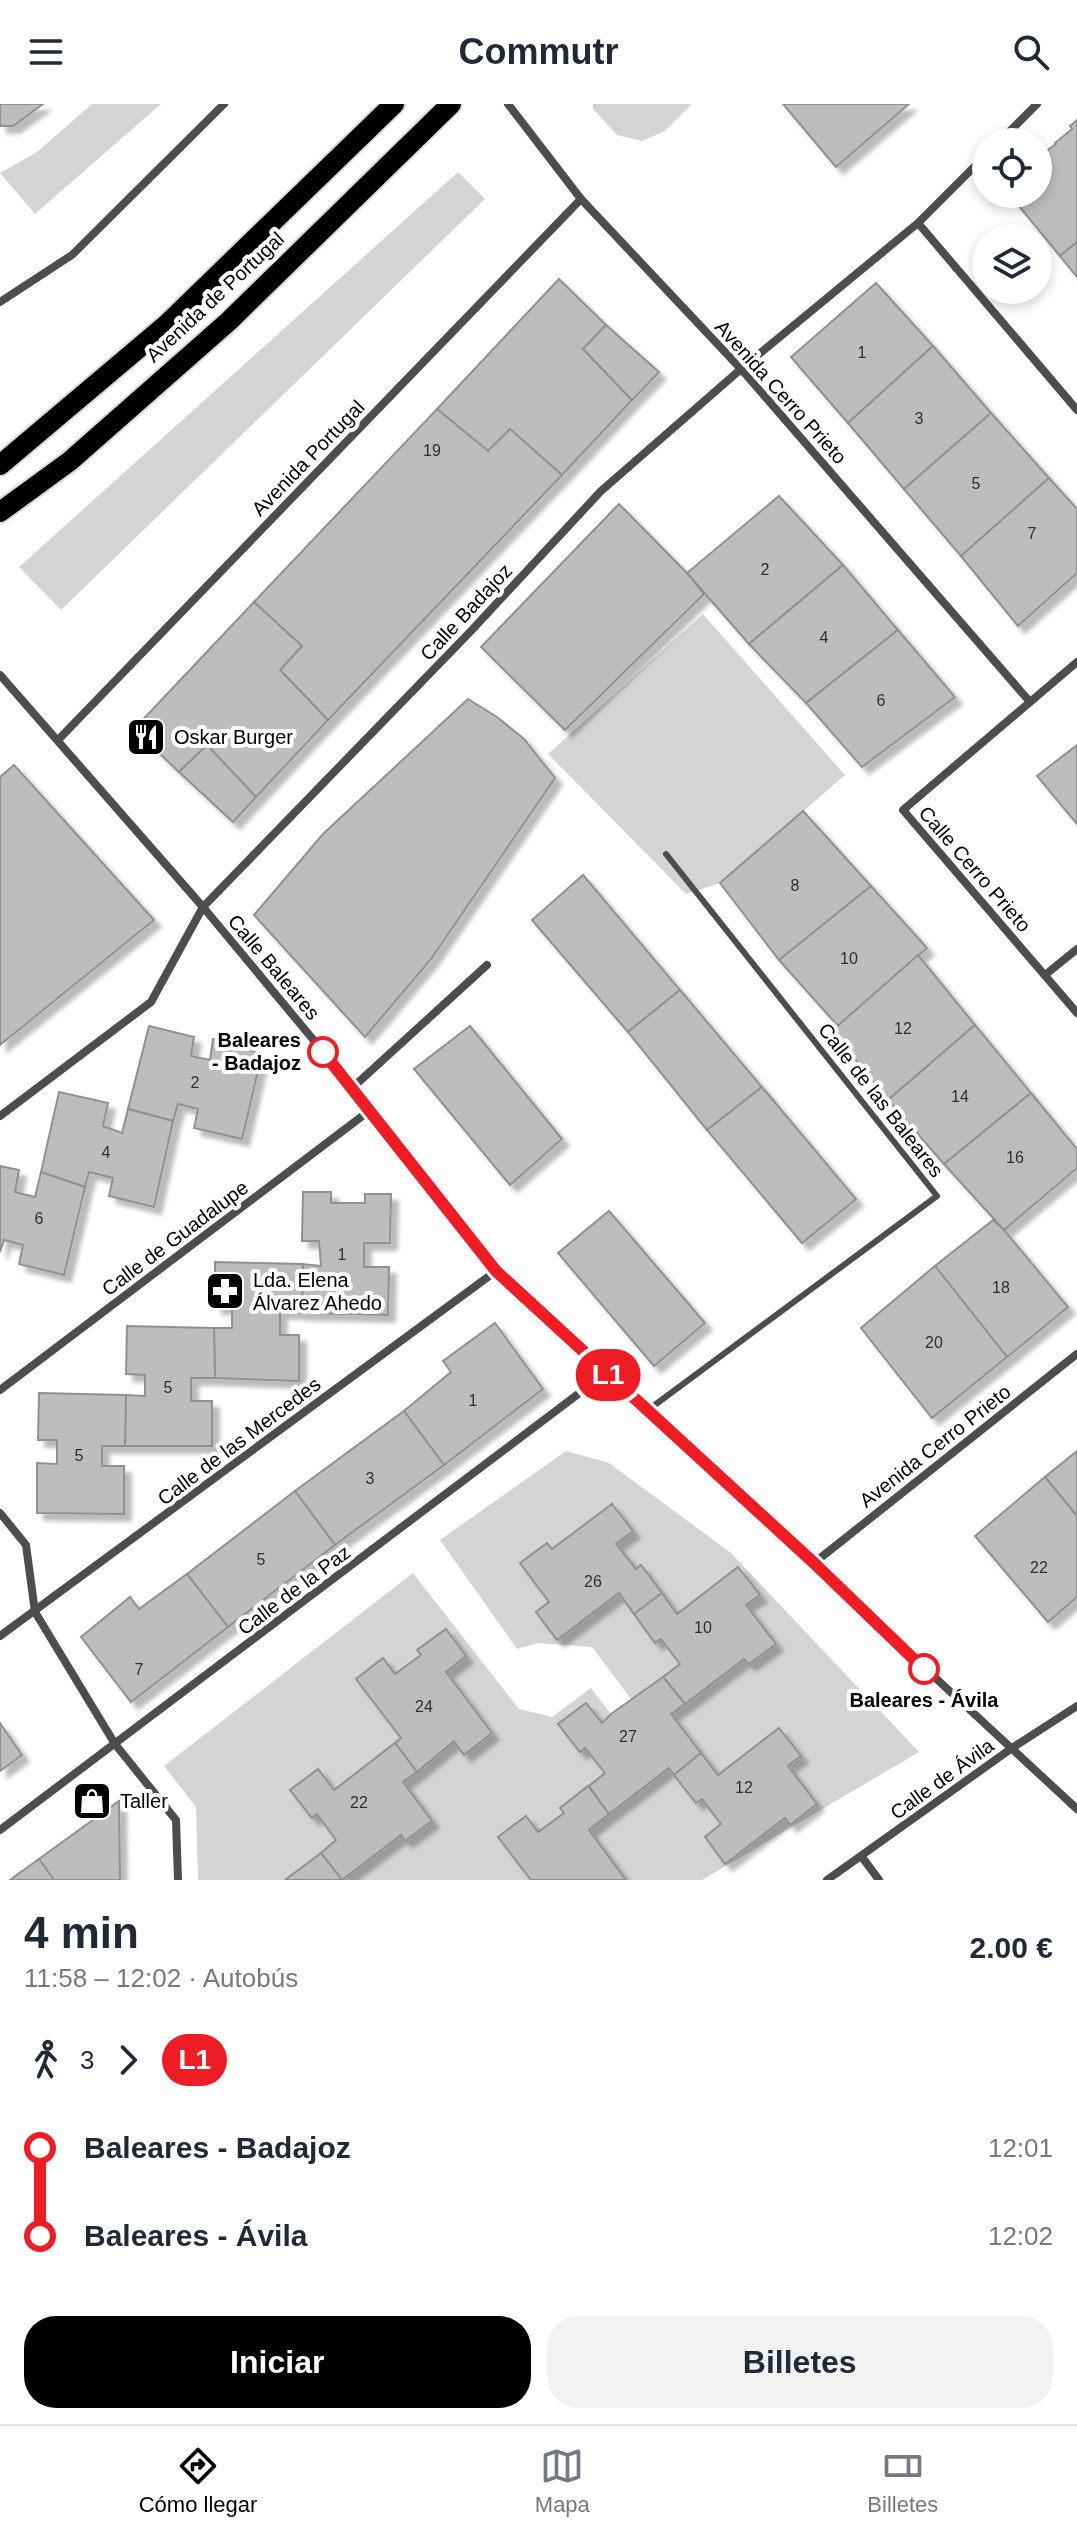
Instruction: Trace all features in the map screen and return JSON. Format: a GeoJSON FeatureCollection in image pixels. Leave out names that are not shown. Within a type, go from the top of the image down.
{"type":"FeatureCollection","features":[{"type":"Feature","properties":{"kind":"main road","name":"Avenida de Portugal"},"geometry":{"type":"LineString","coordinates":[[0,465],[166,325],[394,104]]}},
{"type":"Feature","properties":{"kind":"main road","name":"Avenida de Portugal"},"geometry":{"type":"LineString","coordinates":[[0,512],[70,461],[229,321],[451,104]]}},
{"type":"Feature","properties":{"kind":"street"},"geometry":{"type":"LineString","coordinates":[[0,302],[72,255],[224,104]]}},
{"type":"Feature","properties":{"kind":"street","name":"Avenida Cerro Prieto"},"geometry":{"type":"LineString","coordinates":[[508,104],[581,199],[741,369],[1030,702]]}},
{"type":"Feature","properties":{"kind":"street"},"geometry":{"type":"LineString","coordinates":[[1013,128],[1037,104]]}},
{"type":"Feature","properties":{"kind":"street","name":"Calle Badajoz"},"geometry":{"type":"LineString","coordinates":[[0,1116],[151,1002],[203,907],[470,632],[601,491],[741,369],[918,223],[972,169]]}},
{"type":"Feature","properties":{"kind":"street","name":"Avenida Portugal"},"geometry":{"type":"LineString","coordinates":[[58,740],[581,199]]}},
{"type":"Feature","properties":{"kind":"street"},"geometry":{"type":"LineString","coordinates":[[918,223],[1077,410]]}},
{"type":"Feature","properties":{"kind":"street","name":"Calle Cerro Prieto"},"geometry":{"type":"LineString","coordinates":[[1077,662],[903,810],[1077,1013]]}},
{"type":"Feature","properties":{"kind":"street","name":"Calle Baleares"},"geometry":{"type":"LineString","coordinates":[[0,675],[203,907],[321,1049],[496,1271],[1077,1809]]}},
{"type":"Feature","properties":{"kind":"street"},"geometry":{"type":"LineString","coordinates":[[1045,975],[1077,949]]}},
{"type":"Feature","properties":{"kind":"street"},"geometry":{"type":"LineString","coordinates":[[351,1089],[487,965]]}},
{"type":"Feature","properties":{"kind":"street","name":"Calle de Guadalupe"},"geometry":{"type":"LineString","coordinates":[[0,1390],[369,1111]]}},
{"type":"Feature","properties":{"kind":"street","name":"Calle de las Mercedes"},"geometry":{"type":"LineString","coordinates":[[0,1636],[496,1271]]}},
{"type":"Feature","properties":{"kind":"street","name":"Avenida Cerro Prieto"},"geometry":{"type":"LineString","coordinates":[[814,1563],[1077,1354]]}},
{"type":"Feature","properties":{"kind":"street","name":"Calle de la Paz"},"geometry":{"type":"LineString","coordinates":[[0,1830],[606,1373]]}},
{"type":"Feature","properties":{"kind":"street"},"geometry":{"type":"LineString","coordinates":[[0,1513],[26,1545],[35,1612],[115,1744],[176,1820],[178,1880]]}},
{"type":"Feature","properties":{"kind":"street","name":"Calle de Ávila"},"geometry":{"type":"LineString","coordinates":[[827,1880],[1012,1748],[1077,1706]]}},
{"type":"Feature","properties":{"kind":"street"},"geometry":{"type":"LineString","coordinates":[[862,1857],[879,1880]]}},
{"type":"Feature","properties":{"kind":"lane","name":"Calle de las Baleares"},"geometry":{"type":"LineString","coordinates":[[648,1410],[937,1196],[666,854]]}},
{"type":"Feature","properties":{"kind":"shaded area"},"geometry":{"type":"Polygon","coordinates":[[[92,104],[161,104],[35,214],[0,173],[37,152],[92,104]]]}},
{"type":"Feature","properties":{"kind":"shaded area"},"geometry":{"type":"Polygon","coordinates":[[[593,104],[692,104],[665,131],[642,141],[617,135],[593,109],[593,104]]]}},
{"type":"Feature","properties":{"kind":"shaded area"},"geometry":{"type":"Polygon","coordinates":[[[458,172],[485,199],[61,610],[19,567],[458,172]]]}},
{"type":"Feature","properties":{"kind":"shaded area"},"geometry":{"type":"Polygon","coordinates":[[[703,614],[845,775],[720,883],[686,894],[548,754],[703,614]]]}},
{"type":"Feature","properties":{"kind":"shaded area"},"geometry":{"type":"Polygon","coordinates":[[[566,1451],[609,1463],[731,1553],[919,1752],[702,1880],[198,1880],[196,1807],[164,1766],[413,1573],[519,1709],[552,1717],[591,1688],[611,1714],[631,1699],[592,1647],[537,1643],[517,1649],[440,1540],[566,1451]]]}},
{"type":"Feature","properties":{"kind":"building"},"geometry":{"type":"Polygon","coordinates":[[[0,104],[43,104],[13,126],[0,126],[0,104]]]}},
{"type":"Feature","properties":{"kind":"building"},"geometry":{"type":"Polygon","coordinates":[[[783,104],[909,104],[836,167],[783,104]]]}},
{"type":"Feature","properties":{"kind":"building"},"geometry":{"type":"Polygon","coordinates":[[[1077,120],[1077,242],[1060,256],[1052,246],[1052,224],[1034,224],[1021,208],[1052,208],[1052,147],[1072,129],[1070,126],[1077,120]]]}},
{"type":"Feature","properties":{"kind":"building"},"geometry":{"type":"Polygon","coordinates":[[[1077,242],[1077,277],[1060,256],[1077,242]]]}},
{"type":"Feature","properties":{"kind":"building"},"geometry":{"type":"Polygon","coordinates":[[[559,279],[606,325],[583,349],[632,400],[562,475],[510,429],[488,451],[437,409],[559,279]]]}},
{"type":"Feature","properties":{"kind":"building"},"geometry":{"type":"Polygon","coordinates":[[[876,283],[933,346],[848,423],[791,357],[876,283]]]}},
{"type":"Feature","properties":{"kind":"building"},"geometry":{"type":"Polygon","coordinates":[[[606,325],[659,372],[632,400],[583,349],[606,325]]]}},
{"type":"Feature","properties":{"kind":"building"},"geometry":{"type":"Polygon","coordinates":[[[933,346],[991,413],[904,489],[848,423],[933,346]]]}},
{"type":"Feature","properties":{"kind":"building"},"geometry":{"type":"Polygon","coordinates":[[[437,409],[488,451],[510,429],[562,475],[328,720],[280,670],[302,646],[254,602],[437,409]]]}},
{"type":"Feature","properties":{"kind":"building"},"geometry":{"type":"Polygon","coordinates":[[[991,413],[1049,478],[961,556],[904,489],[991,413]]]}},
{"type":"Feature","properties":{"kind":"building"},"geometry":{"type":"Polygon","coordinates":[[[1049,478],[1077,509],[1077,573],[1018,626],[961,556],[1049,478]]]}},
{"type":"Feature","properties":{"kind":"building"},"geometry":{"type":"Polygon","coordinates":[[[779,496],[843,565],[749,644],[687,573],[779,496]]]}},
{"type":"Feature","properties":{"kind":"building"},"geometry":{"type":"Polygon","coordinates":[[[619,504],[704,594],[565,730],[481,647],[619,504]]]}},
{"type":"Feature","properties":{"kind":"building"},"geometry":{"type":"Polygon","coordinates":[[[843,565],[898,630],[806,703],[749,644],[843,565]]]}},
{"type":"Feature","properties":{"kind":"building"},"geometry":{"type":"Polygon","coordinates":[[[254,602],[302,646],[280,670],[328,720],[256,797],[207,745],[179,772],[134,729],[254,602]]]}},
{"type":"Feature","properties":{"kind":"building"},"geometry":{"type":"Polygon","coordinates":[[[898,630],[955,697],[862,767],[806,703],[898,630]]]}},
{"type":"Feature","properties":{"kind":"building"},"geometry":{"type":"Polygon","coordinates":[[[468,699],[524,739],[555,778],[431,959],[365,1037],[254,915],[323,834],[468,699]]]}},
{"type":"Feature","properties":{"kind":"building"},"geometry":{"type":"Polygon","coordinates":[[[207,745],[256,797],[233,822],[179,772],[207,745]]]}},
{"type":"Feature","properties":{"kind":"building"},"geometry":{"type":"Polygon","coordinates":[[[1077,745],[1077,824],[1037,776],[1077,745]]]}},
{"type":"Feature","properties":{"kind":"building"},"geometry":{"type":"Polygon","coordinates":[[[14,765],[154,920],[0,1045],[0,777],[14,765]]]}},
{"type":"Feature","properties":{"kind":"building"},"geometry":{"type":"Polygon","coordinates":[[[803,811],[871,886],[779,960],[720,883],[803,811]]]}},
{"type":"Feature","properties":{"kind":"building"},"geometry":{"type":"Polygon","coordinates":[[[583,875],[680,990],[628,1032],[532,920],[583,875]]]}},
{"type":"Feature","properties":{"kind":"building"},"geometry":{"type":"Polygon","coordinates":[[[871,886],[927,948],[838,1026],[779,960],[871,886]]]}},
{"type":"Feature","properties":{"kind":"building"},"geometry":{"type":"Polygon","coordinates":[[[918,955],[975,1025],[888,1100],[832,1031],[918,955]]]}},
{"type":"Feature","properties":{"kind":"building"},"geometry":{"type":"Polygon","coordinates":[[[680,990],[762,1087],[707,1130],[628,1032],[680,990]]]}},
{"type":"Feature","properties":{"kind":"building"},"geometry":{"type":"Polygon","coordinates":[[[975,1025],[1031,1093],[944,1164],[888,1100],[975,1025]]]}},
{"type":"Feature","properties":{"kind":"building"},"geometry":{"type":"Polygon","coordinates":[[[149,1026],[194,1037],[191,1056],[210,1060],[213,1039],[262,1054],[242,1139],[194,1128],[198,1109],[178,1104],[173,1121],[128,1109],[149,1026]]]}},
{"type":"Feature","properties":{"kind":"building"},"geometry":{"type":"Polygon","coordinates":[[[470,1026],[562,1139],[510,1185],[414,1069],[470,1026]]]}},
{"type":"Feature","properties":{"kind":"building"},"geometry":{"type":"Polygon","coordinates":[[[762,1087],[856,1199],[802,1243],[707,1130],[762,1087]]]}},
{"type":"Feature","properties":{"kind":"building"},"geometry":{"type":"Polygon","coordinates":[[[59,1092],[108,1103],[103,1126],[122,1133],[128,1109],[173,1121],[154,1207],[109,1196],[113,1178],[89,1172],[85,1187],[41,1172],[59,1092]]]}},
{"type":"Feature","properties":{"kind":"building"},"geometry":{"type":"Polygon","coordinates":[[[1031,1093],[1077,1149],[1077,1168],[1004,1230],[944,1164],[1031,1093]]]}},
{"type":"Feature","properties":{"kind":"building"},"geometry":{"type":"Polygon","coordinates":[[[0,1166],[19,1170],[15,1192],[35,1197],[41,1172],[85,1187],[64,1275],[19,1264],[23,1245],[4,1240],[0,1252],[0,1166]]]}},
{"type":"Feature","properties":{"kind":"building"},"geometry":{"type":"Polygon","coordinates":[[[303,1192],[331,1192],[331,1203],[365,1203],[365,1194],[391,1194],[390,1243],[364,1243],[364,1267],[389,1267],[388,1315],[302,1313],[303,1264],[321,1266],[319,1241],[302,1241],[303,1192]]]}},
{"type":"Feature","properties":{"kind":"building"},"geometry":{"type":"Polygon","coordinates":[[[609,1211],[705,1323],[654,1366],[558,1253],[609,1211]]]}},
{"type":"Feature","properties":{"kind":"building"},"geometry":{"type":"Polygon","coordinates":[[[993,1220],[1068,1307],[1007,1357],[935,1266],[993,1220]]]}},
{"type":"Feature","properties":{"kind":"building"},"geometry":{"type":"Polygon","coordinates":[[[215,1262],[303,1264],[302,1313],[280,1311],[280,1335],[299,1335],[299,1381],[215,1378],[214,1328],[232,1328],[232,1307],[215,1307],[215,1262]]]}},
{"type":"Feature","properties":{"kind":"building"},"geometry":{"type":"Polygon","coordinates":[[[935,1266],[1007,1357],[932,1418],[861,1328],[935,1266]]]}},
{"type":"Feature","properties":{"kind":"building"},"geometry":{"type":"Polygon","coordinates":[[[495,1323],[543,1389],[444,1465],[404,1411],[451,1372],[443,1361],[495,1323]]]}},
{"type":"Feature","properties":{"kind":"building"},"geometry":{"type":"Polygon","coordinates":[[[127,1326],[214,1328],[215,1378],[191,1378],[191,1401],[212,1401],[212,1446],[125,1446],[126,1395],[145,1396],[145,1375],[126,1374],[127,1326]]]}},
{"type":"Feature","properties":{"kind":"building"},"geometry":{"type":"Polygon","coordinates":[[[39,1393],[126,1395],[125,1446],[102,1446],[102,1466],[124,1466],[124,1514],[37,1513],[37,1463],[57,1464],[57,1440],[38,1440],[39,1393]]]}},
{"type":"Feature","properties":{"kind":"building"},"geometry":{"type":"Polygon","coordinates":[[[404,1411],[444,1465],[335,1545],[295,1491],[404,1411]]]}},
{"type":"Feature","properties":{"kind":"building"},"geometry":{"type":"Polygon","coordinates":[[[1077,1451],[1077,1516],[1045,1477],[1077,1451]]]}},
{"type":"Feature","properties":{"kind":"building"},"geometry":{"type":"Polygon","coordinates":[[[1045,1477],[1077,1516],[1077,1597],[1048,1622],[975,1536],[1045,1477]]]}},
{"type":"Feature","properties":{"kind":"building"},"geometry":{"type":"Polygon","coordinates":[[[295,1491],[335,1545],[228,1627],[187,1574],[295,1491]]]}},
{"type":"Feature","properties":{"kind":"building"},"geometry":{"type":"Polygon","coordinates":[[[612,1504],[633,1531],[616,1544],[636,1569],[641,1565],[662,1593],[634,1614],[619,1593],[557,1640],[536,1612],[549,1602],[520,1563],[547,1543],[552,1549],[612,1504]]]}},
{"type":"Feature","properties":{"kind":"building"},"geometry":{"type":"Polygon","coordinates":[[[738,1567],[760,1595],[746,1605],[776,1644],[749,1664],[744,1659],[685,1704],[663,1677],[680,1664],[661,1639],[655,1643],[634,1614],[662,1593],[677,1614],[738,1567]]]}},
{"type":"Feature","properties":{"kind":"building"},"geometry":{"type":"Polygon","coordinates":[[[187,1574],[228,1627],[131,1702],[81,1637],[130,1597],[139,1609],[187,1574]]]}},
{"type":"Feature","properties":{"kind":"building"},"geometry":{"type":"Polygon","coordinates":[[[446,1629],[466,1656],[446,1672],[492,1733],[464,1755],[454,1741],[417,1772],[395,1743],[401,1738],[356,1679],[383,1658],[395,1674],[421,1655],[417,1650],[446,1629]]]}},
{"type":"Feature","properties":{"kind":"building"},"geometry":{"type":"Polygon","coordinates":[[[663,1677],[685,1704],[671,1714],[701,1753],[674,1775],[669,1768],[609,1814],[589,1786],[605,1773],[585,1748],[580,1752],[558,1724],[586,1703],[602,1723],[663,1677]]]}},
{"type":"Feature","properties":{"kind":"building"},"geometry":{"type":"Polygon","coordinates":[[[0,1723],[22,1755],[0,1771],[0,1723]]]}},
{"type":"Feature","properties":{"kind":"building"},"geometry":{"type":"Polygon","coordinates":[[[779,1728],[801,1756],[788,1766],[817,1804],[790,1825],[785,1818],[725,1864],[705,1837],[721,1824],[702,1799],[696,1803],[674,1775],[701,1753],[718,1775],[779,1728]]]}},
{"type":"Feature","properties":{"kind":"building"},"geometry":{"type":"Polygon","coordinates":[[[395,1743],[417,1772],[403,1782],[432,1821],[405,1841],[401,1835],[342,1880],[321,1853],[336,1840],[317,1814],[312,1818],[290,1790],[318,1769],[334,1790],[395,1743]]]}},
{"type":"Feature","properties":{"kind":"building"},"geometry":{"type":"Polygon","coordinates":[[[588,1786],[609,1814],[589,1830],[626,1880],[531,1880],[498,1837],[526,1816],[538,1832],[564,1813],[560,1808],[588,1786]]]}},
{"type":"Feature","properties":{"kind":"building"},"geometry":{"type":"Polygon","coordinates":[[[119,1801],[120,1880],[54,1880],[39,1859],[119,1801]]]}},
{"type":"Feature","properties":{"kind":"building"},"geometry":{"type":"Polygon","coordinates":[[[321,1853],[342,1880],[285,1880],[321,1853]]]}},
{"type":"Feature","properties":{"kind":"building"},"geometry":{"type":"Polygon","coordinates":[[[39,1859],[54,1880],[10,1880],[39,1859]]]}},
{"type":"Feature","properties":{"kind":"bus line","name":"L1"},"geometry":{"type":"LineString","coordinates":[[323,1052],[496,1271],[814,1563],[924,1669]]}},
{"type":"Feature","properties":{"kind":"place","name":"Oskar Burger"},"geometry":{"type":"Point","coordinates":[146,737]}},
{"type":"Feature","properties":{"kind":"place","name":"Baleares - Badajoz"},"geometry":{"type":"Point","coordinates":[323,1052]}},
{"type":"Feature","properties":{"kind":"place","name":"Lda. Elena Álvarez Ahedo"},"geometry":{"type":"Point","coordinates":[225,1291]}},
{"type":"Feature","properties":{"kind":"place","name":"Baleares - Ávila"},"geometry":{"type":"Point","coordinates":[924,1669]}},
{"type":"Feature","properties":{"kind":"place","name":"Taller"},"geometry":{"type":"Point","coordinates":[92,1801]}}]}
